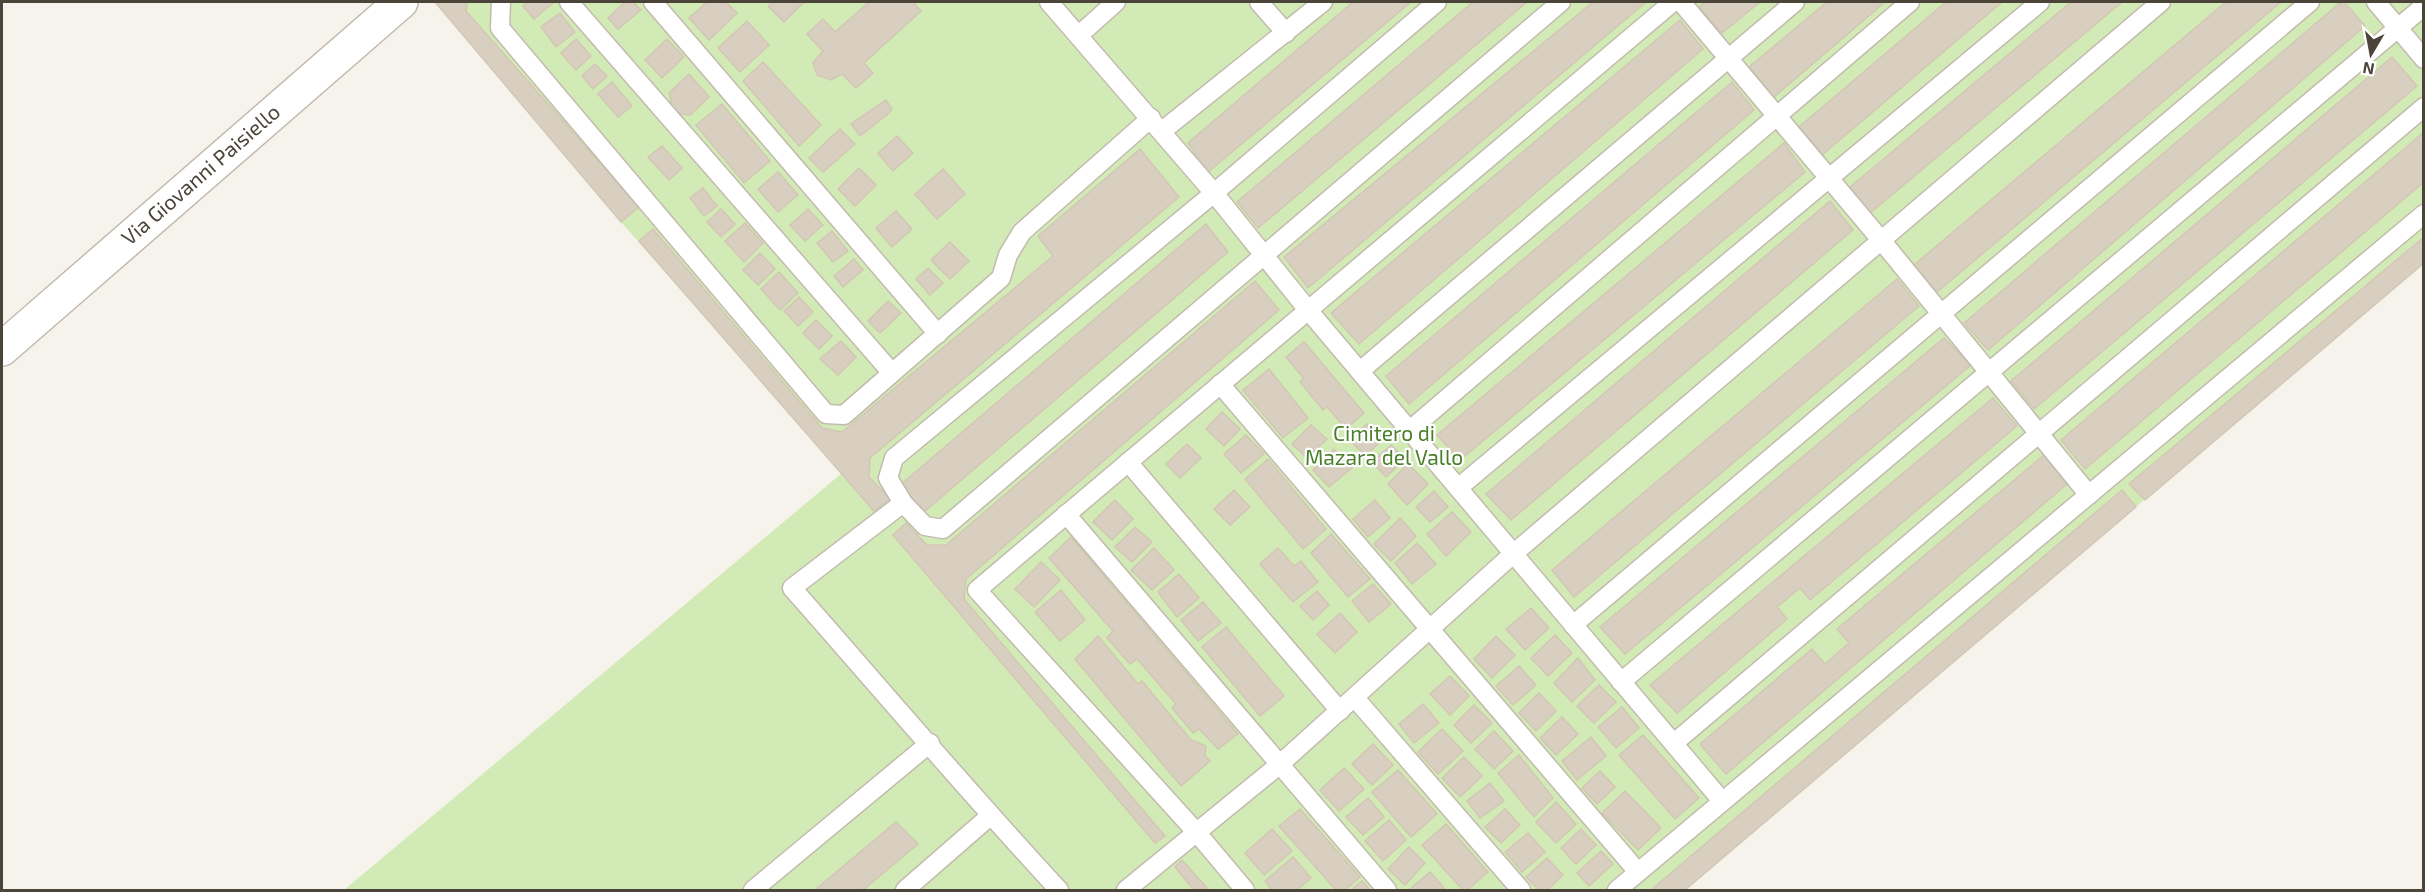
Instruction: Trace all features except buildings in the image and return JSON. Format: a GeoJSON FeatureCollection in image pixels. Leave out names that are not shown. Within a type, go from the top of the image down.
{"type":"FeatureCollection","features":[{"type":"Feature","properties":{"kind":"street","name":"Via Giovanni Paisiello"},"geometry":{"type":"LineString","coordinates":[[2,349],[400,2]]}},
{"type":"Feature","properties":{"kind":"lane"},"geometry":{"type":"LineString","coordinates":[[501,2],[500,28],[826,414],[844,415],[1001,278],[1008,255],[1022,232],[1156,124],[1286,33],[1323,2]]}},
{"type":"Feature","properties":{"kind":"lane"},"geometry":{"type":"LineString","coordinates":[[569,2],[892,374]]}},
{"type":"Feature","properties":{"kind":"lane"},"geometry":{"type":"LineString","coordinates":[[653,2],[938,334]]}},
{"type":"Feature","properties":{"kind":"lane"},"geometry":{"type":"LineString","coordinates":[[1049,2],[1156,124],[1308,310],[1722,801]]}},
{"type":"Feature","properties":{"kind":"lane"},"geometry":{"type":"LineString","coordinates":[[1079,35],[1116,2]]}},
{"type":"Feature","properties":{"kind":"lane"},"geometry":{"type":"LineString","coordinates":[[1259,2],[1286,33]]}},
{"type":"Feature","properties":{"kind":"lane"},"geometry":{"type":"LineString","coordinates":[[1437,2],[1214,193],[894,458],[888,478],[903,503],[925,526],[943,529],[1561,2]]}},
{"type":"Feature","properties":{"kind":"lane"},"geometry":{"type":"LineString","coordinates":[[1245,891],[1198,834],[977,590],[1673,2]]}},
{"type":"Feature","properties":{"kind":"lane"},"geometry":{"type":"LineString","coordinates":[[1681,2],[1881,240],[2089,495]]}},
{"type":"Feature","properties":{"kind":"lane"},"geometry":{"type":"LineString","coordinates":[[1360,371],[1795,2]]}},
{"type":"Feature","properties":{"kind":"lane"},"geometry":{"type":"LineString","coordinates":[[1410,430],[1910,2]]}},
{"type":"Feature","properties":{"kind":"lane"},"geometry":{"type":"LineString","coordinates":[[1458,488],[2040,2]]}},
{"type":"Feature","properties":{"kind":"lane"},"geometry":{"type":"LineString","coordinates":[[1126,891],[1279,765],[1513,554],[2161,2]]}},
{"type":"Feature","properties":{"kind":"lane"},"geometry":{"type":"LineString","coordinates":[[1573,625],[2310,2]]}},
{"type":"Feature","properties":{"kind":"lane"},"geometry":{"type":"LineString","coordinates":[[2376,2],[2424,59]]}},
{"type":"Feature","properties":{"kind":"lane"},"geometry":{"type":"LineString","coordinates":[[1621,682],[2424,6]]}},
{"type":"Feature","properties":{"kind":"lane"},"geometry":{"type":"LineString","coordinates":[[1674,744],[2424,107]]}},
{"type":"Feature","properties":{"kind":"lane"},"geometry":{"type":"LineString","coordinates":[[1617,891],[2424,214]]}},
{"type":"Feature","properties":{"kind":"lane"},"geometry":{"type":"LineString","coordinates":[[1220,384],[1638,872]]}},
{"type":"Feature","properties":{"kind":"lane"},"geometry":{"type":"LineString","coordinates":[[1128,462],[1340,711]]}},
{"type":"Feature","properties":{"kind":"lane"},"geometry":{"type":"LineString","coordinates":[[903,503],[792,588],[930,743],[990,816],[1059,891]]}},
{"type":"Feature","properties":{"kind":"lane"},"geometry":{"type":"LineString","coordinates":[[1066,514],[1387,891]]}},
{"type":"Feature","properties":{"kind":"lane"},"geometry":{"type":"LineString","coordinates":[[1355,698],[1521,891]]}},
{"type":"Feature","properties":{"kind":"lane"},"geometry":{"type":"LineString","coordinates":[[753,891],[930,743]]}},
{"type":"Feature","properties":{"kind":"lane"},"geometry":{"type":"LineString","coordinates":[[905,891],[990,816]]}},
{"type":"Feature","properties":{"kind":"green space","name":"Cimitero di Mazara del Vallo"},"geometry":{"type":"Polygon","coordinates":[[[435,2],[2423,2],[2423,263],[1685,890],[344,890],[842,473],[621,222],[435,2]]]}}]}
